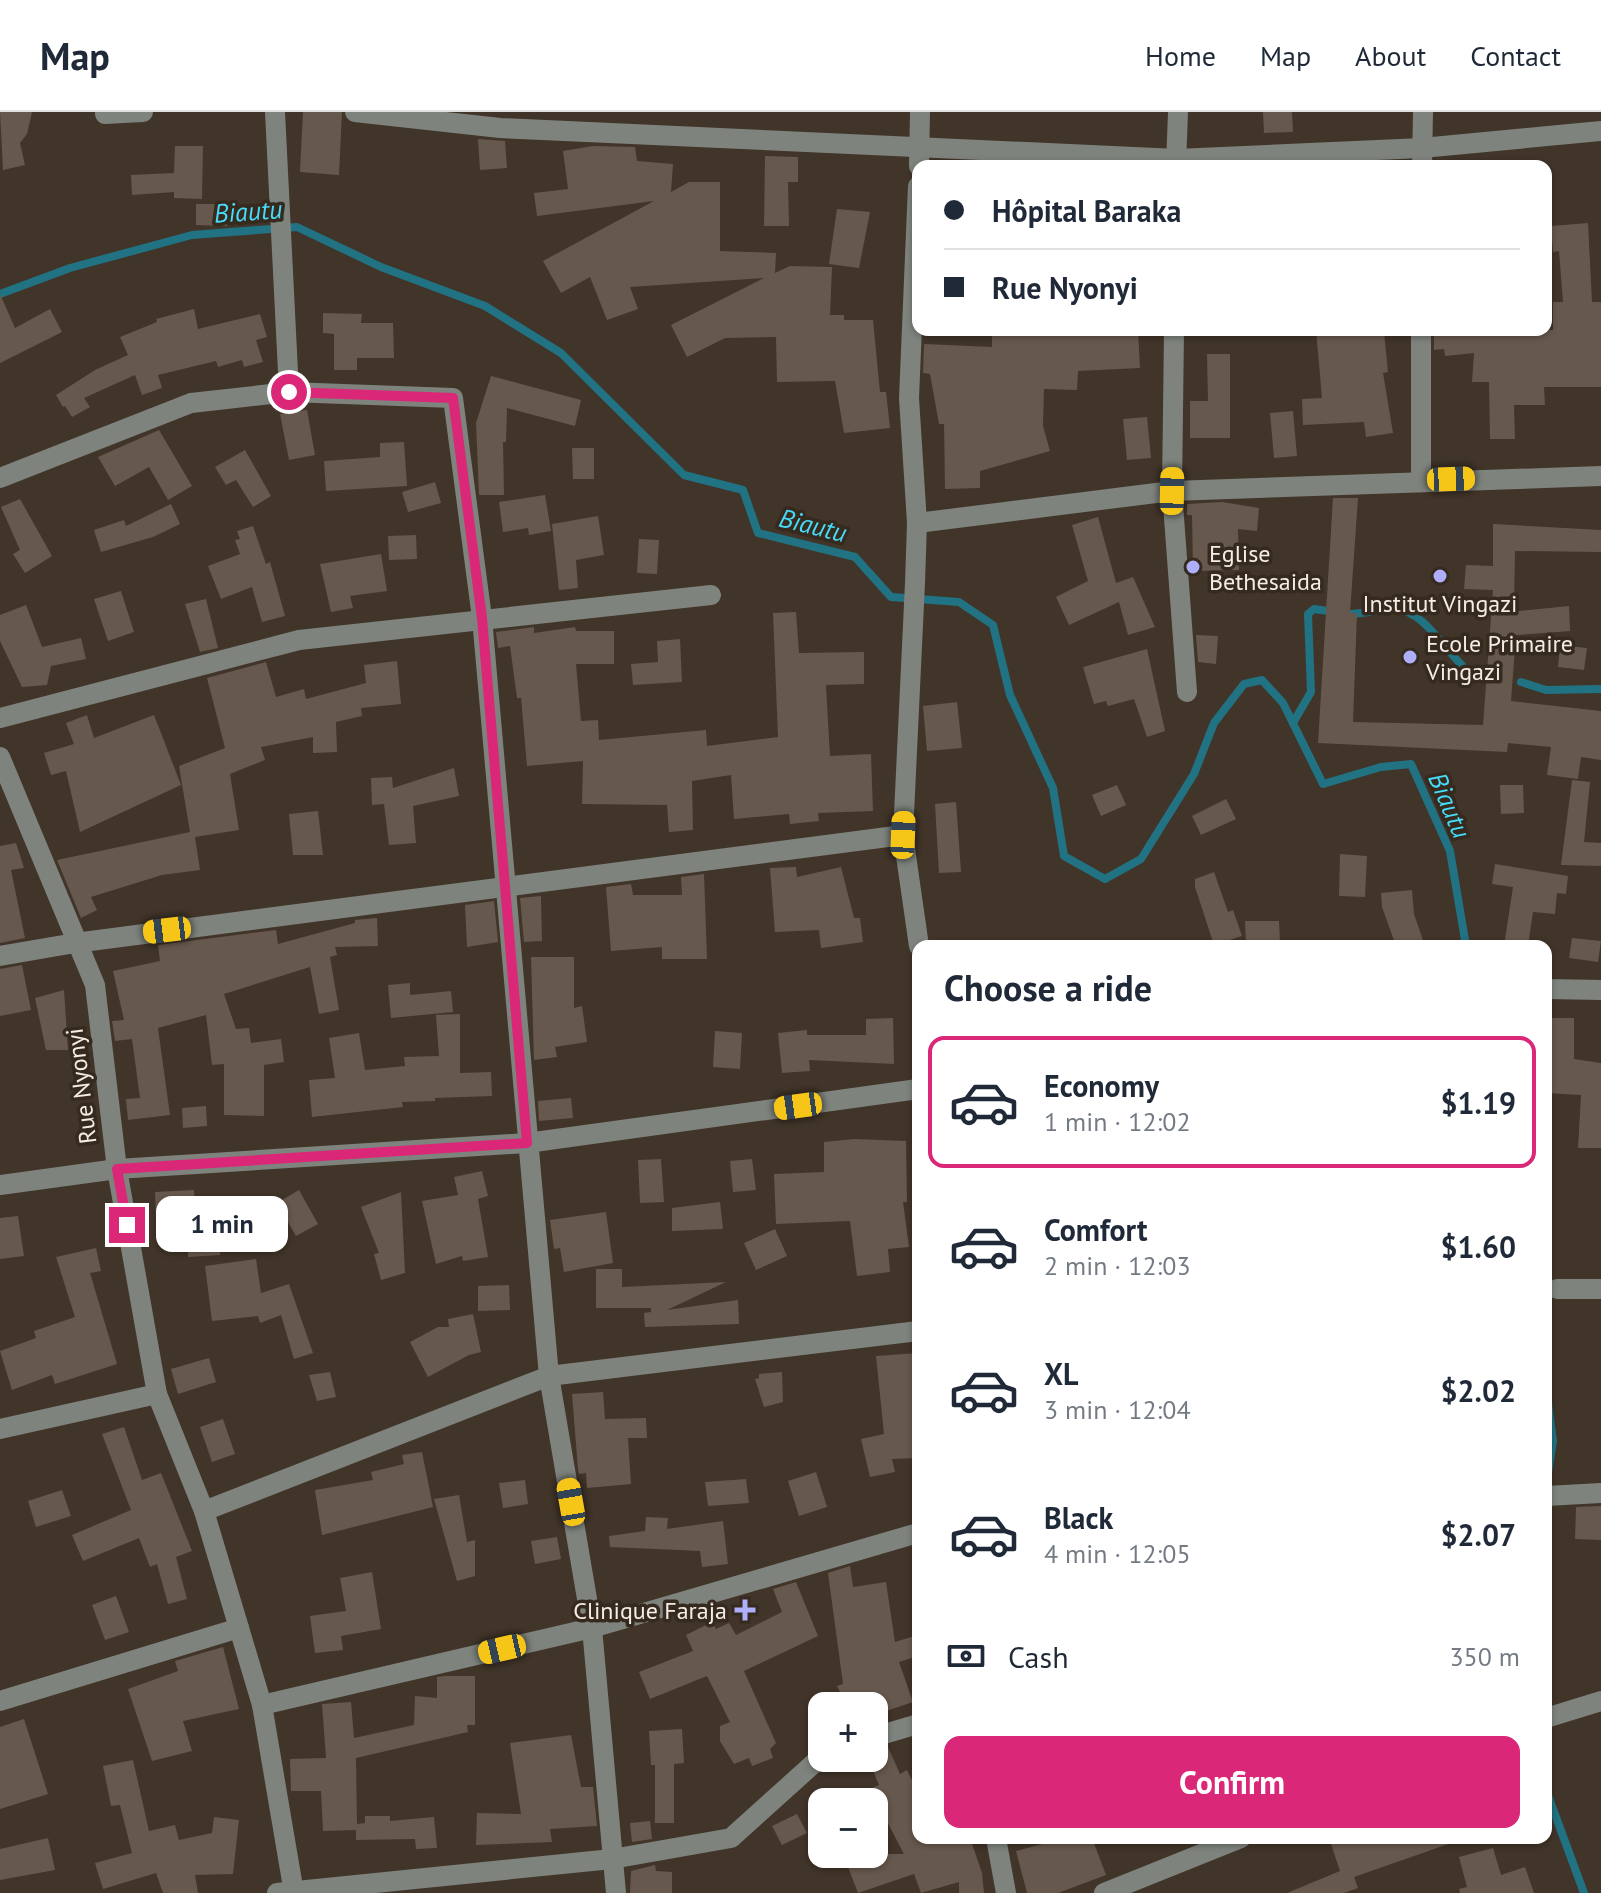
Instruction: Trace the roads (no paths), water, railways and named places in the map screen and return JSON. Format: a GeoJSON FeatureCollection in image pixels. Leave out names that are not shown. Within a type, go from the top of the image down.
{"type":"FeatureCollection","features":[{"type":"Feature","properties":{"kind":"street"},"geometry":{"type":"LineString","coordinates":[[105,114],[143,112]]}},
{"type":"Feature","properties":{"kind":"street"},"geometry":{"type":"LineString","coordinates":[[275,112],[289,392]]}},
{"type":"Feature","properties":{"kind":"street"},"geometry":{"type":"LineString","coordinates":[[355,112],[500,128],[919,157],[1073,160]]}},
{"type":"Feature","properties":{"kind":"street"},"geometry":{"type":"LineString","coordinates":[[919,157],[920,112]]}},
{"type":"Feature","properties":{"kind":"street"},"geometry":{"type":"LineString","coordinates":[[1176,160],[1178,112]]}},
{"type":"Feature","properties":{"kind":"street"},"geometry":{"type":"LineString","coordinates":[[1422,157],[1423,112]]}},
{"type":"Feature","properties":{"kind":"street"},"geometry":{"type":"LineString","coordinates":[[1274,160],[1422,157],[1601,131]]}},
{"type":"Feature","properties":{"kind":"street"},"geometry":{"type":"LineString","coordinates":[[912,327],[909,398],[917,523],[903,835],[918,940]]}},
{"type":"Feature","properties":{"kind":"street"},"geometry":{"type":"LineString","coordinates":[[1174,336],[1172,491],[1187,692]]}},
{"type":"Feature","properties":{"kind":"street"},"geometry":{"type":"LineString","coordinates":[[1421,336],[1421,480]]}},
{"type":"Feature","properties":{"kind":"street"},"geometry":{"type":"LineString","coordinates":[[0,478],[191,403],[289,392],[453,398],[482,618],[549,1376],[592,1628],[616,1893]]}},
{"type":"Feature","properties":{"kind":"street"},"geometry":{"type":"LineString","coordinates":[[917,523],[1172,491],[1601,476]]}},
{"type":"Feature","properties":{"kind":"street"},"geometry":{"type":"LineString","coordinates":[[0,718],[299,640],[711,595]]}},
{"type":"Feature","properties":{"kind":"street","name":"Rue Nyonyi"},"geometry":{"type":"LineString","coordinates":[[0,757],[95,985],[117,1169],[157,1394],[204,1511],[262,1705],[288,1892]]}},
{"type":"Feature","properties":{"kind":"street"},"geometry":{"type":"LineString","coordinates":[[0,956],[75,943],[903,835]]}},
{"type":"Feature","properties":{"kind":"street"},"geometry":{"type":"LineString","coordinates":[[1552,989],[1601,990]]}},
{"type":"Feature","properties":{"kind":"street"},"geometry":{"type":"LineString","coordinates":[[0,1185],[117,1169],[527,1143],[912,1090]]}},
{"type":"Feature","properties":{"kind":"street"},"geometry":{"type":"LineString","coordinates":[[1557,1289],[1601,1289]]}},
{"type":"Feature","properties":{"kind":"street"},"geometry":{"type":"LineString","coordinates":[[204,1511],[549,1376],[912,1332]]}},
{"type":"Feature","properties":{"kind":"street"},"geometry":{"type":"LineString","coordinates":[[0,1429],[157,1394]]}},
{"type":"Feature","properties":{"kind":"street"},"geometry":{"type":"LineString","coordinates":[[1553,1494],[1601,1493]]}},
{"type":"Feature","properties":{"kind":"street"},"geometry":{"type":"LineString","coordinates":[[262,1705],[592,1628],[912,1535]]}},
{"type":"Feature","properties":{"kind":"street"},"geometry":{"type":"LineString","coordinates":[[0,1701],[239,1628]]}},
{"type":"Feature","properties":{"kind":"street"},"geometry":{"type":"LineString","coordinates":[[1554,1716],[1601,1701]]}},
{"type":"Feature","properties":{"kind":"street"},"geometry":{"type":"LineString","coordinates":[[888,1733],[912,1726]]}},
{"type":"Feature","properties":{"kind":"street"},"geometry":{"type":"LineString","coordinates":[[288,1892],[612,1859],[731,1838],[808,1769]]}},
{"type":"Feature","properties":{"kind":"street"},"geometry":{"type":"LineString","coordinates":[[997,1844],[1006,1893]]}},
{"type":"Feature","properties":{"kind":"street"},"geometry":{"type":"LineString","coordinates":[[1104,1893],[1226,1844]]}},
{"type":"Feature","properties":{"kind":"waterway","name":"Biautu"},"geometry":{"type":"LineString","coordinates":[[0,294],[70,268],[192,235],[297,227],[381,267],[485,306],[561,353],[684,475],[743,490],[758,533],[855,557],[891,597],[959,602],[993,625],[1010,695],[1053,788],[1064,856],[1105,879],[1141,859],[1194,774],[1214,723],[1244,684],[1262,680],[1283,703],[1323,784],[1381,767],[1411,764],[1450,851],[1465,940]]}},
{"type":"Feature","properties":{"kind":"waterway"},"geometry":{"type":"LineString","coordinates":[[1293,723],[1311,692],[1308,614],[1314,609],[1336,612]]}},
{"type":"Feature","properties":{"kind":"waterway"},"geometry":{"type":"LineString","coordinates":[[1350,614],[1389,609],[1407,612],[1428,627],[1476,678]]}},
{"type":"Feature","properties":{"kind":"waterway"},"geometry":{"type":"LineString","coordinates":[[1521,682],[1546,690],[1601,689]]}},
{"type":"Feature","properties":{"kind":"waterway","name":"Biautu"},"geometry":{"type":"LineString","coordinates":[[1552,1433],[1552,1447]]}},
{"type":"Feature","properties":{"kind":"waterway","name":"Biautu"},"geometry":{"type":"LineString","coordinates":[[1552,1806],[1584,1893]]}},
{"type":"Feature","properties":{"kind":"place","name":"Eglise Bethesaida"},"geometry":{"type":"Point","coordinates":[1193,567]}},
{"type":"Feature","properties":{"kind":"place","name":"Institut Vingazi"},"geometry":{"type":"Point","coordinates":[1440,576]}},
{"type":"Feature","properties":{"kind":"place","name":"Ecole Primaire Vingazi"},"geometry":{"type":"Point","coordinates":[1410,657]}},
{"type":"Feature","properties":{"kind":"place","name":"Clinique Faraja"},"geometry":{"type":"Point","coordinates":[745,1610]}}]}
